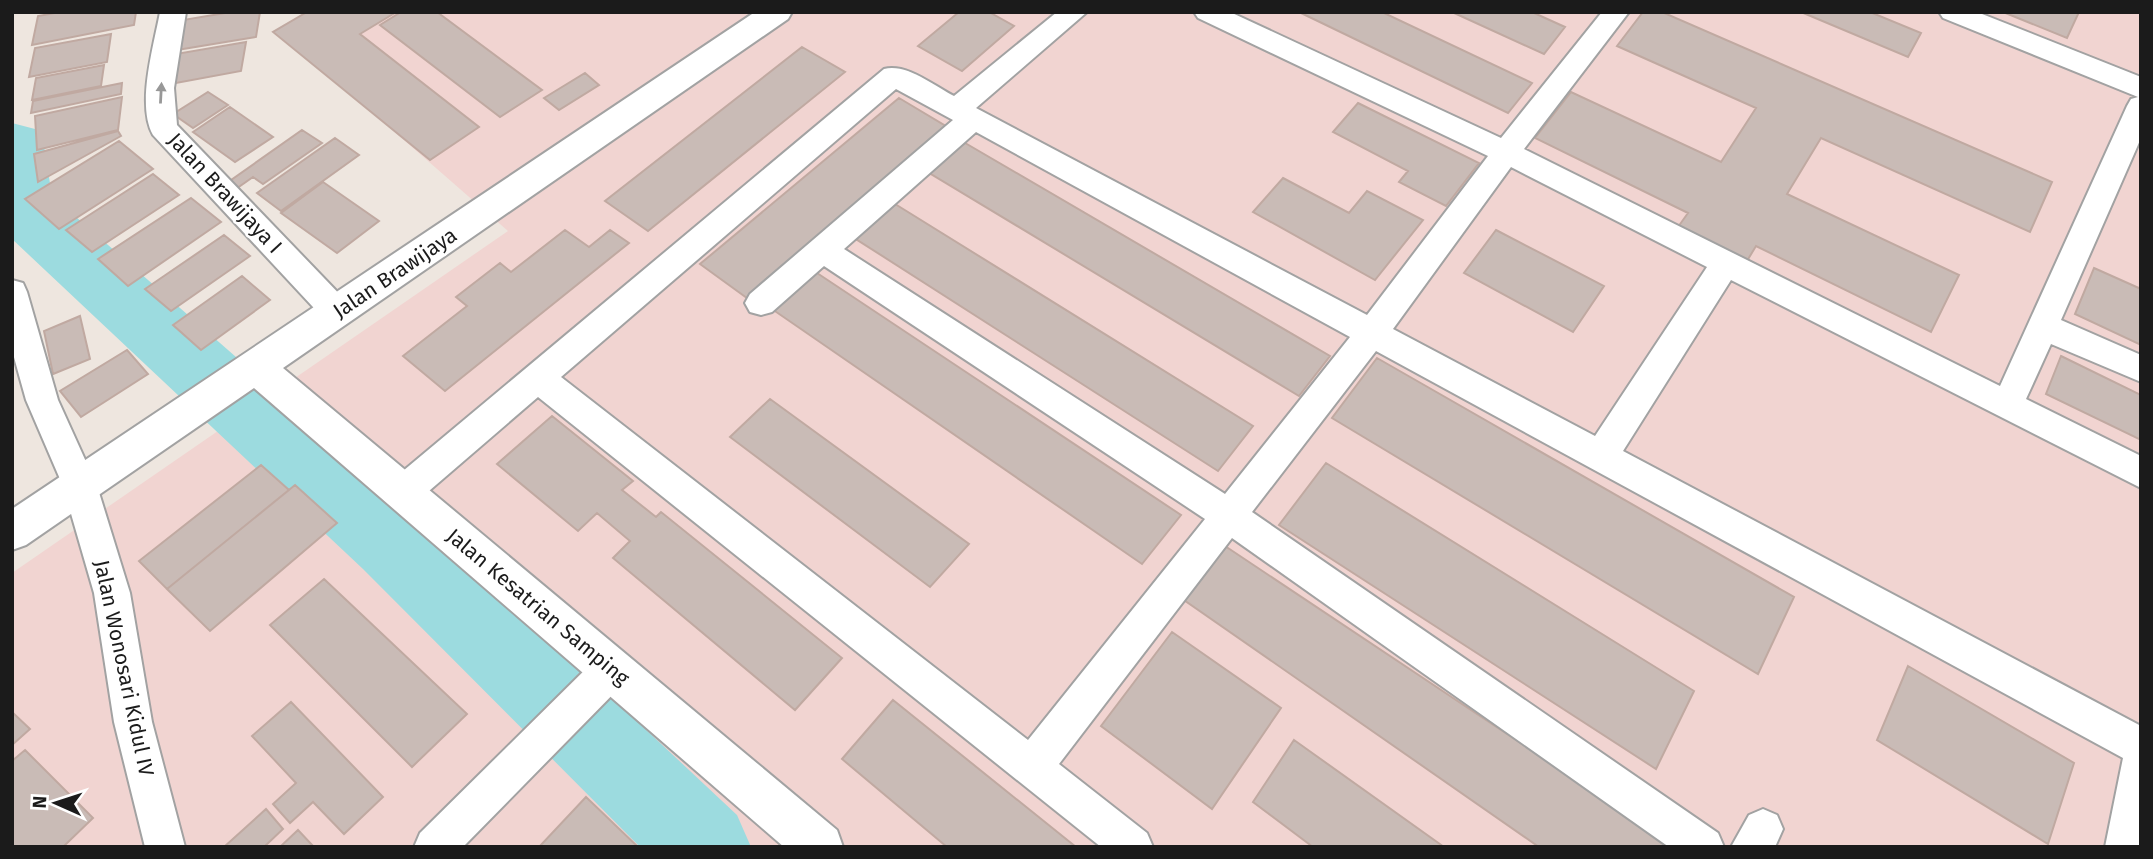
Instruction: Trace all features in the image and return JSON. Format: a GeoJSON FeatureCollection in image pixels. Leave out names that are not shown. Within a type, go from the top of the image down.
{"type":"FeatureCollection","features":[{"type":"Feature","properties":{"kind":"street","name":"Jalan Brawijaya I"},"geometry":{"type":"LineString","coordinates":[[173,12],[160,88],[163,128],[338,312]]}},
{"type":"Feature","properties":{"kind":"street","name":"Jalan Brawijaya"},"geometry":{"type":"LineString","coordinates":[[12,532],[777,12]]}},
{"type":"Feature","properties":{"kind":"street"},"geometry":{"type":"LineString","coordinates":[[761,303],[822,250],[1074,12]]}},
{"type":"Feature","properties":{"kind":"street"},"geometry":{"type":"LineString","coordinates":[[1207,12],[1506,152],[2141,473]]}},
{"type":"Feature","properties":{"kind":"street"},"geometry":{"type":"LineString","coordinates":[[1031,767],[1372,333],[1506,152],[1616,12]]}},
{"type":"Feature","properties":{"kind":"street"},"geometry":{"type":"LineString","coordinates":[[1952,12],[2141,88]]}},
{"type":"Feature","properties":{"kind":"street"},"geometry":{"type":"LineString","coordinates":[[403,492],[894,76],[2141,747]]}},
{"type":"Feature","properties":{"kind":"street"},"geometry":{"type":"LineString","coordinates":[[2007,405],[2141,106]]}},
{"type":"Feature","properties":{"kind":"street"},"geometry":{"type":"LineString","coordinates":[[822,250],[1228,516],[1704,847]]}},
{"type":"Feature","properties":{"kind":"street"},"geometry":{"type":"LineString","coordinates":[[1601,456],[1726,263]]}},
{"type":"Feature","properties":{"kind":"street","name":"Jalan Wonosari Kidul IV"},"geometry":{"type":"LineString","coordinates":[[12,292],[42,400],[80,486],[112,593],[133,722],[165,847]]}},
{"type":"Feature","properties":{"kind":"street"},"geometry":{"type":"LineString","coordinates":[[2042,326],[2141,369]]}},
{"type":"Feature","properties":{"kind":"street","name":"Jalan Kesatrian Samping"},"geometry":{"type":"LineString","coordinates":[[244,376],[403,492],[602,680],[820,847]]}},
{"type":"Feature","properties":{"kind":"street"},"geometry":{"type":"LineString","coordinates":[[538,378],[1133,847]]}},
{"type":"Feature","properties":{"kind":"street"},"geometry":{"type":"LineString","coordinates":[[434,847],[602,680]]}},
{"type":"Feature","properties":{"kind":"street"},"geometry":{"type":"LineString","coordinates":[[2125,847],[2141,762]]}},
{"type":"Feature","properties":{"kind":"shaded area"},"geometry":{"type":"Polygon","coordinates":[[[307,12],[2141,12],[2141,847],[12,847],[12,573],[508,231],[277,29],[307,12]]]}},
{"type":"Feature","properties":{"kind":"building"},"geometry":{"type":"Polygon","coordinates":[[[60,12],[136,12],[134,25],[32,45],[38,16],[60,12]]]}},
{"type":"Feature","properties":{"kind":"building"},"geometry":{"type":"Polygon","coordinates":[[[231,12],[260,12],[256,37],[171,51],[177,21],[231,12]]]}},
{"type":"Feature","properties":{"kind":"building"},"geometry":{"type":"Polygon","coordinates":[[[307,12],[393,14],[360,34],[479,127],[430,160],[273,32],[307,12]]]}},
{"type":"Feature","properties":{"kind":"building"},"geometry":{"type":"Polygon","coordinates":[[[401,12],[437,12],[542,90],[500,117],[380,25],[401,12]]]}},
{"type":"Feature","properties":{"kind":"building"},"geometry":{"type":"Polygon","coordinates":[[[959,12],[989,12],[1014,26],[962,71],[918,46],[959,12]]]}},
{"type":"Feature","properties":{"kind":"building"},"geometry":{"type":"Polygon","coordinates":[[[1299,12],[1382,12],[1532,83],[1508,113],[1299,12]]]}},
{"type":"Feature","properties":{"kind":"building"},"geometry":{"type":"Polygon","coordinates":[[[1452,12],[1532,12],[1565,27],[1544,54],[1452,12]]]}},
{"type":"Feature","properties":{"kind":"building"},"geometry":{"type":"Polygon","coordinates":[[[1643,12],[1662,12],[2052,182],[2030,232],[1821,138],[1787,194],[1959,275],[1931,332],[1756,246],[1747,261],[1678,227],[1688,213],[1535,138],[1571,92],[1721,162],[1756,108],[1617,46],[1643,12]]]}},
{"type":"Feature","properties":{"kind":"building"},"geometry":{"type":"Polygon","coordinates":[[[1801,12],[1870,12],[1921,33],[1908,57],[1801,12]]]}},
{"type":"Feature","properties":{"kind":"building"},"geometry":{"type":"Polygon","coordinates":[[[2003,12],[2079,12],[2067,38],[2003,12]]]}},
{"type":"Feature","properties":{"kind":"building"},"geometry":{"type":"Polygon","coordinates":[[[111,34],[107,62],[29,77],[35,48],[111,34]]]}},
{"type":"Feature","properties":{"kind":"building"},"geometry":{"type":"Polygon","coordinates":[[[246,42],[241,71],[165,85],[170,55],[246,42]]]}},
{"type":"Feature","properties":{"kind":"building"},"geometry":{"type":"Polygon","coordinates":[[[802,47],[845,72],[648,231],[605,201],[802,47]]]}},
{"type":"Feature","properties":{"kind":"building"},"geometry":{"type":"Polygon","coordinates":[[[104,65],[101,86],[32,100],[36,78],[104,65]]]}},
{"type":"Feature","properties":{"kind":"building"},"geometry":{"type":"Polygon","coordinates":[[[585,73],[599,85],[559,110],[544,98],[585,73]]]}},
{"type":"Feature","properties":{"kind":"building"},"geometry":{"type":"Polygon","coordinates":[[[122,83],[121,94],[31,113],[33,101],[122,83]]]}},
{"type":"Feature","properties":{"kind":"building"},"geometry":{"type":"Polygon","coordinates":[[[208,92],[228,105],[193,128],[173,114],[208,92]]]}},
{"type":"Feature","properties":{"kind":"building"},"geometry":{"type":"Polygon","coordinates":[[[122,97],[118,130],[37,150],[35,116],[122,97]]]}},
{"type":"Feature","properties":{"kind":"building"},"geometry":{"type":"Polygon","coordinates":[[[899,98],[949,128],[751,301],[700,264],[899,98]]]}},
{"type":"Feature","properties":{"kind":"building"},"geometry":{"type":"Polygon","coordinates":[[[1358,103],[1479,163],[1446,206],[1399,182],[1408,171],[1333,132],[1358,103]]]}},
{"type":"Feature","properties":{"kind":"building"},"geometry":{"type":"Polygon","coordinates":[[[230,107],[273,137],[235,162],[193,132],[230,107]]]}},
{"type":"Feature","properties":{"kind":"building"},"geometry":{"type":"Polygon","coordinates":[[[302,130],[322,143],[263,184],[253,177],[233,191],[224,185],[302,130]]]}},
{"type":"Feature","properties":{"kind":"building"},"geometry":{"type":"Polygon","coordinates":[[[118,131],[121,136],[38,182],[34,154],[118,131]]]}},
{"type":"Feature","properties":{"kind":"building"},"geometry":{"type":"Polygon","coordinates":[[[335,138],[359,155],[281,211],[257,193],[335,138]]]}},
{"type":"Feature","properties":{"kind":"building"},"geometry":{"type":"Polygon","coordinates":[[[960,140],[1330,356],[1299,396],[926,171],[960,140]]]}},
{"type":"Feature","properties":{"kind":"building"},"geometry":{"type":"Polygon","coordinates":[[[119,141],[153,169],[59,229],[25,199],[119,141]]]}},
{"type":"Feature","properties":{"kind":"building"},"geometry":{"type":"Polygon","coordinates":[[[153,174],[179,195],[92,252],[66,230],[153,174]]]}},
{"type":"Feature","properties":{"kind":"building"},"geometry":{"type":"Polygon","coordinates":[[[1283,178],[1349,213],[1367,191],[1423,220],[1375,280],[1253,212],[1283,178]]]}},
{"type":"Feature","properties":{"kind":"building"},"geometry":{"type":"Polygon","coordinates":[[[323,182],[379,221],[337,253],[281,213],[323,182]]]}},
{"type":"Feature","properties":{"kind":"building"},"geometry":{"type":"Polygon","coordinates":[[[191,198],[221,222],[128,286],[98,259],[191,198]]]}},
{"type":"Feature","properties":{"kind":"building"},"geometry":{"type":"Polygon","coordinates":[[[887,199],[1253,426],[1218,471],[848,234],[887,199]]]}},
{"type":"Feature","properties":{"kind":"building"},"geometry":{"type":"Polygon","coordinates":[[[565,230],[589,247],[610,230],[629,243],[445,391],[403,356],[467,306],[456,297],[500,263],[511,272],[565,230]]]}},
{"type":"Feature","properties":{"kind":"building"},"geometry":{"type":"Polygon","coordinates":[[[1496,230],[1604,286],[1573,332],[1464,273],[1496,230]]]}},
{"type":"Feature","properties":{"kind":"building"},"geometry":{"type":"Polygon","coordinates":[[[224,235],[250,256],[171,311],[145,289],[224,235]]]}},
{"type":"Feature","properties":{"kind":"building"},"geometry":{"type":"Polygon","coordinates":[[[2094,268],[2141,289],[2141,345],[2075,314],[2094,268]]]}},
{"type":"Feature","properties":{"kind":"building"},"geometry":{"type":"Polygon","coordinates":[[[811,269],[1181,515],[1142,564],[769,307],[811,269]]]}},
{"type":"Feature","properties":{"kind":"building"},"geometry":{"type":"Polygon","coordinates":[[[242,276],[270,300],[201,350],[173,325],[242,276]]]}},
{"type":"Feature","properties":{"kind":"building"},"geometry":{"type":"Polygon","coordinates":[[[80,316],[90,359],[53,374],[44,331],[80,316]]]}},
{"type":"Feature","properties":{"kind":"building"},"geometry":{"type":"Polygon","coordinates":[[[127,350],[148,374],[81,417],[60,391],[127,350]]]}},
{"type":"Feature","properties":{"kind":"building"},"geometry":{"type":"Polygon","coordinates":[[[2061,356],[2141,395],[2141,440],[2046,394],[2061,356]]]}},
{"type":"Feature","properties":{"kind":"building"},"geometry":{"type":"Polygon","coordinates":[[[1377,358],[1794,597],[1758,674],[1332,418],[1377,358]]]}},
{"type":"Feature","properties":{"kind":"building"},"geometry":{"type":"Polygon","coordinates":[[[770,399],[969,544],[930,587],[730,437],[770,399]]]}},
{"type":"Feature","properties":{"kind":"building"},"geometry":{"type":"Polygon","coordinates":[[[552,416],[633,481],[622,490],[656,517],[661,512],[842,658],[795,710],[613,558],[630,541],[597,513],[578,531],[497,464],[552,416]]]}},
{"type":"Feature","properties":{"kind":"building"},"geometry":{"type":"Polygon","coordinates":[[[1326,463],[1694,691],[1656,769],[1279,525],[1326,463]]]}},
{"type":"Feature","properties":{"kind":"building"},"geometry":{"type":"Polygon","coordinates":[[[261,465],[289,490],[167,589],[139,561],[261,465]]]}},
{"type":"Feature","properties":{"kind":"building"},"geometry":{"type":"Polygon","coordinates":[[[295,485],[337,523],[210,631],[167,589],[295,485]]]}},
{"type":"Feature","properties":{"kind":"building"},"geometry":{"type":"Polygon","coordinates":[[[1222,544],[1675,846],[1539,847],[1181,598],[1222,544]]]}},
{"type":"Feature","properties":{"kind":"building"},"geometry":{"type":"Polygon","coordinates":[[[324,579],[467,714],[412,767],[270,625],[324,579]]]}},
{"type":"Feature","properties":{"kind":"building"},"geometry":{"type":"Polygon","coordinates":[[[1172,632],[1281,708],[1212,809],[1101,726],[1172,632]]]}},
{"type":"Feature","properties":{"kind":"building"},"geometry":{"type":"Polygon","coordinates":[[[1908,666],[2074,763],[2048,844],[1877,740],[1908,666]]]}},
{"type":"Feature","properties":{"kind":"building"},"geometry":{"type":"Polygon","coordinates":[[[893,700],[1076,847],[947,847],[842,759],[893,700]]]}},
{"type":"Feature","properties":{"kind":"building"},"geometry":{"type":"Polygon","coordinates":[[[291,702],[383,797],[344,834],[313,802],[290,823],[273,804],[296,783],[252,736],[291,702]]]}},
{"type":"Feature","properties":{"kind":"building"},"geometry":{"type":"Polygon","coordinates":[[[12,712],[30,729],[12,745],[12,712]]]}},
{"type":"Feature","properties":{"kind":"building"},"geometry":{"type":"Polygon","coordinates":[[[1294,740],[1444,847],[1313,847],[1253,802],[1294,740]]]}},
{"type":"Feature","properties":{"kind":"building"},"geometry":{"type":"Polygon","coordinates":[[[25,750],[93,818],[63,847],[12,847],[12,761],[25,750]]]}},
{"type":"Feature","properties":{"kind":"building"},"geometry":{"type":"Polygon","coordinates":[[[586,797],[638,847],[539,847],[586,797]]]}},
{"type":"Feature","properties":{"kind":"building"},"geometry":{"type":"Polygon","coordinates":[[[266,809],[283,829],[264,847],[224,847],[266,809]]]}},
{"type":"Feature","properties":{"kind":"building"},"geometry":{"type":"Polygon","coordinates":[[[298,830],[314,847],[280,847],[298,830]]]}},
{"type":"Feature","properties":{"kind":"waterway"},"geometry":{"type":"LineString","coordinates":[[12,146],[19,202],[28,214],[391,543],[705,847]]}}]}
